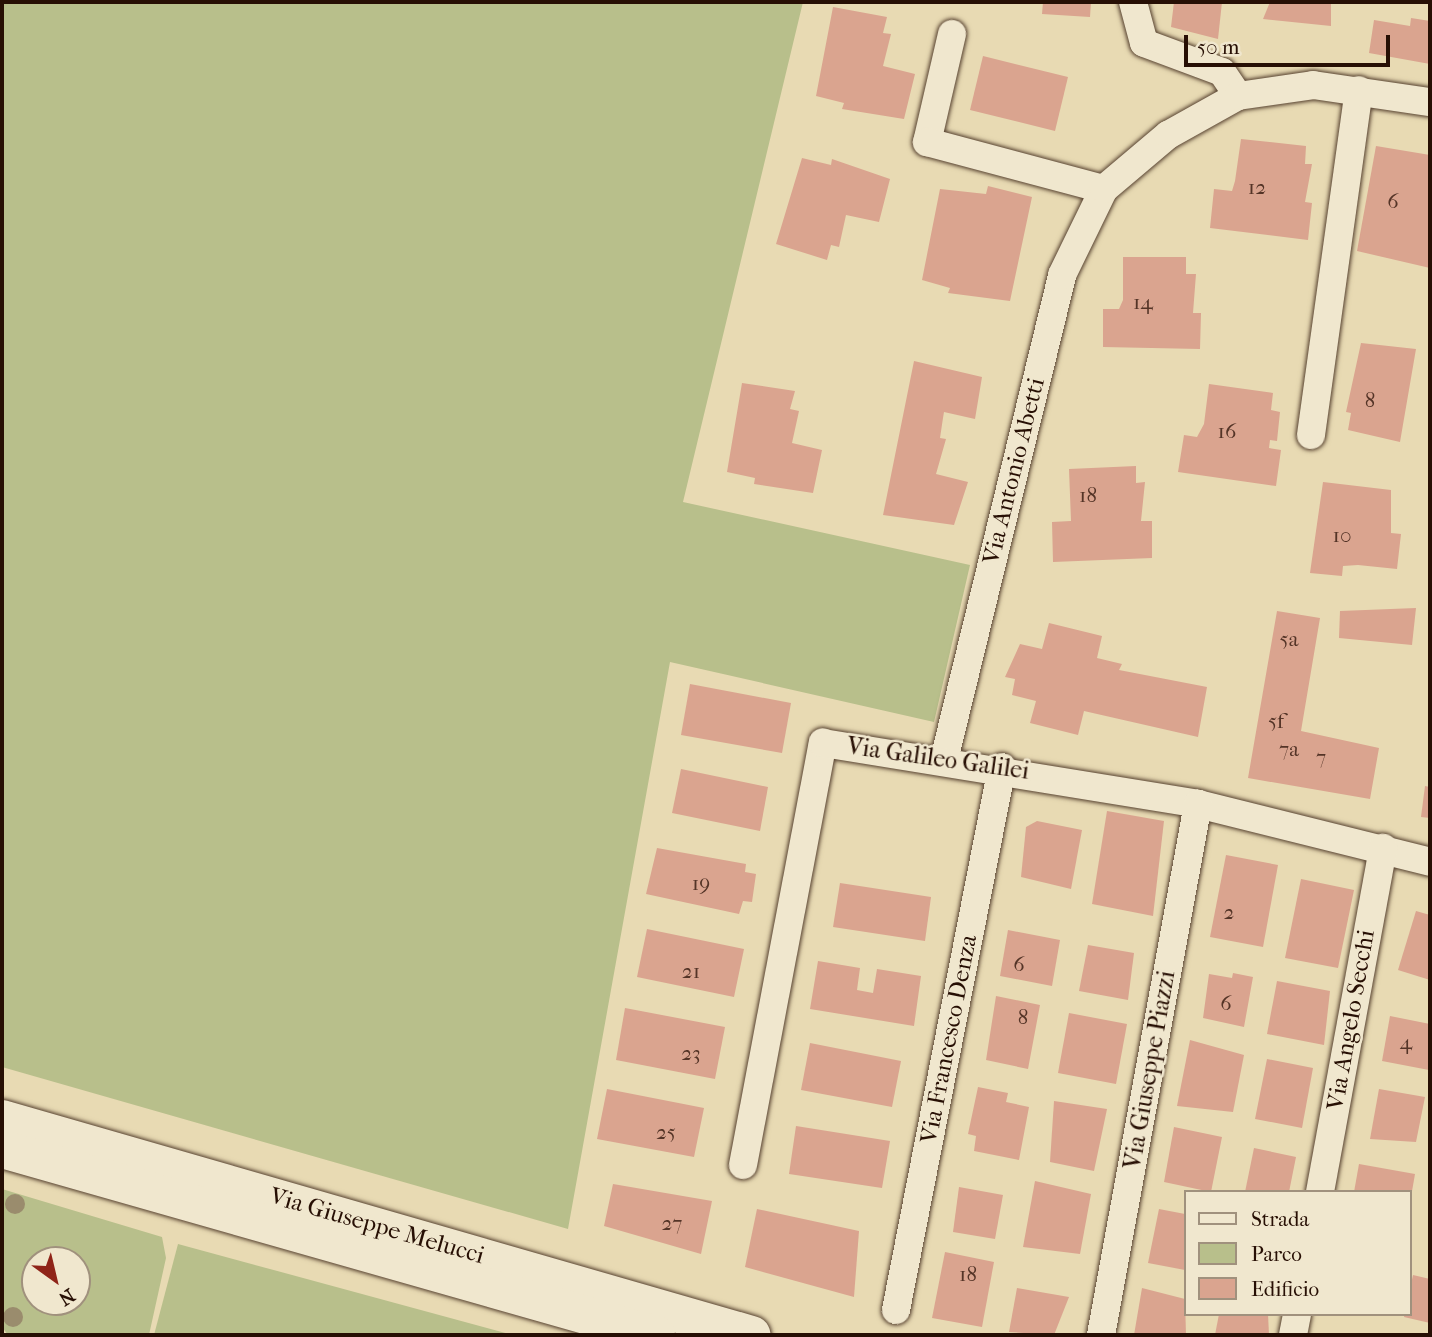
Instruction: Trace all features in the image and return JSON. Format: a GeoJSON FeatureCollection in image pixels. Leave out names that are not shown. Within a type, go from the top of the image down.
{"type":"FeatureCollection","features":[{"type":"Feature","properties":{"kind":"main road","name":"Via Giuseppe Melucci"},"geometry":{"type":"LineString","coordinates":[[2,1119],[752,1335]]}},
{"type":"Feature","properties":{"kind":"main road","name":"Via Giuseppe Melucci"},"geometry":{"type":"LineString","coordinates":[[2,1149],[656,1335]]}},
{"type":"Feature","properties":{"kind":"street"},"geometry":{"type":"LineString","coordinates":[[1133,2],[1144,43],[1222,72],[1238,96]]}},
{"type":"Feature","properties":{"kind":"street"},"geometry":{"type":"LineString","coordinates":[[953,34],[927,142],[1104,189]]}},
{"type":"Feature","properties":{"kind":"street","name":"Via Antonio Abetti"},"geometry":{"type":"LineString","coordinates":[[944,760],[1062,275],[1104,189],[1168,135],[1238,96],[1313,85],[1430,102]]}},
{"type":"Feature","properties":{"kind":"street"},"geometry":{"type":"LineString","coordinates":[[1311,435],[1359,90]]}},
{"type":"Feature","properties":{"kind":"street","name":"Via Galileo Galilei"},"geometry":{"type":"LineString","coordinates":[[743,1165],[823,743],[1002,767],[1198,804],[1383,848],[1430,862]]}},
{"type":"Feature","properties":{"kind":"street","name":"Via Francesco Denza"},"geometry":{"type":"LineString","coordinates":[[896,1310],[1002,767]]}},
{"type":"Feature","properties":{"kind":"street","name":"Via Giuseppe Piazzi"},"geometry":{"type":"LineString","coordinates":[[1101,1335],[1198,804]]}},
{"type":"Feature","properties":{"kind":"street","name":"Via Angelo Secchi"},"geometry":{"type":"LineString","coordinates":[[1320,1190],[1383,848]]}},
{"type":"Feature","properties":{"kind":"street"},"geometry":{"type":"LineString","coordinates":[[1293,1335],[1297,1316]]}},
{"type":"Feature","properties":{"kind":"green space"},"geometry":{"type":"Polygon","coordinates":[[[2,2],[803,2],[683,502],[970,565],[934,722],[670,662],[568,1229],[2,1067],[2,2]]]}},
{"type":"Feature","properties":{"kind":"green space"},"geometry":{"type":"Polygon","coordinates":[[[2,1189],[162,1237],[166,1258],[149,1335],[8,1335],[2,1327],[2,1189]]]}},
{"type":"Feature","properties":{"kind":"green space"},"geometry":{"type":"Polygon","coordinates":[[[178,1244],[513,1335],[154,1335],[178,1244]]]}},
{"type":"Feature","properties":{"kind":"building"},"geometry":{"type":"Polygon","coordinates":[[[1043,2],[1091,2],[1090,17],[1042,14],[1043,2]]]}},
{"type":"Feature","properties":{"kind":"building"},"geometry":{"type":"Polygon","coordinates":[[[1174,2],[1222,2],[1218,39],[1171,27],[1174,2]]]}},
{"type":"Feature","properties":{"kind":"building"},"geometry":{"type":"Polygon","coordinates":[[[1270,2],[1331,2],[1331,26],[1263,19],[1270,2]]]}},
{"type":"Feature","properties":{"kind":"building"},"geometry":{"type":"Polygon","coordinates":[[[833,7],[887,17],[883,33],[891,34],[883,66],[915,74],[904,119],[842,109],[844,103],[816,96],[833,7]]]}},
{"type":"Feature","properties":{"kind":"building"},"geometry":{"type":"Polygon","coordinates":[[[1411,18],[1430,21],[1430,64],[1369,53],[1374,20],[1410,26],[1411,18]]]}},
{"type":"Feature","properties":{"kind":"building"},"geometry":{"type":"Polygon","coordinates":[[[983,56],[1068,77],[1055,131],[970,110],[983,56]]]}},
{"type":"Feature","properties":{"kind":"building"},"geometry":{"type":"Polygon","coordinates":[[[1241,139],[1306,146],[1305,164],[1312,164],[1305,202],[1312,203],[1308,240],[1210,228],[1214,189],[1232,191],[1241,139]]]}},
{"type":"Feature","properties":{"kind":"building"},"geometry":{"type":"Polygon","coordinates":[[[1376,146],[1430,155],[1430,268],[1357,251],[1376,146]]]}},
{"type":"Feature","properties":{"kind":"building"},"geometry":{"type":"Polygon","coordinates":[[[802,158],[831,165],[832,159],[890,179],[879,222],[846,215],[839,247],[831,245],[827,260],[776,244],[802,158]]]}},
{"type":"Feature","properties":{"kind":"building"},"geometry":{"type":"Polygon","coordinates":[[[988,186],[1032,197],[1010,301],[948,293],[950,288],[922,280],[940,189],[986,194],[988,186]]]}},
{"type":"Feature","properties":{"kind":"building"},"geometry":{"type":"Polygon","coordinates":[[[1123,257],[1186,257],[1186,274],[1196,274],[1193,313],[1201,313],[1200,349],[1103,347],[1103,309],[1119,309],[1123,300],[1123,257]]]}},
{"type":"Feature","properties":{"kind":"building"},"geometry":{"type":"Polygon","coordinates":[[[1361,343],[1416,349],[1400,442],[1348,430],[1351,413],[1346,412],[1361,343]]]}},
{"type":"Feature","properties":{"kind":"building"},"geometry":{"type":"Polygon","coordinates":[[[914,361],[982,377],[975,419],[944,412],[940,438],[946,439],[936,474],[968,482],[954,525],[883,515],[914,361]]]}},
{"type":"Feature","properties":{"kind":"building"},"geometry":{"type":"Polygon","coordinates":[[[742,383],[795,391],[790,409],[799,411],[792,443],[822,450],[813,493],[754,484],[755,478],[727,472],[742,383]]]}},
{"type":"Feature","properties":{"kind":"building"},"geometry":{"type":"Polygon","coordinates":[[[1209,384],[1273,393],[1271,410],[1280,412],[1277,441],[1270,440],[1269,448],[1281,450],[1276,486],[1178,472],[1184,435],[1197,437],[1204,424],[1209,384]]]}},
{"type":"Feature","properties":{"kind":"building"},"geometry":{"type":"Polygon","coordinates":[[[1136,466],[1136,483],[1145,482],[1141,521],[1152,521],[1152,558],[1053,562],[1052,522],[1071,521],[1069,469],[1136,466]]]}},
{"type":"Feature","properties":{"kind":"building"},"geometry":{"type":"Polygon","coordinates":[[[1323,482],[1391,490],[1391,533],[1401,534],[1397,569],[1358,565],[1343,566],[1342,576],[1310,573],[1323,482]]]}},
{"type":"Feature","properties":{"kind":"building"},"geometry":{"type":"Polygon","coordinates":[[[1416,608],[1412,645],[1339,638],[1340,611],[1416,608]]]}},
{"type":"Feature","properties":{"kind":"building"},"geometry":{"type":"Polygon","coordinates":[[[1277,611],[1320,618],[1301,731],[1379,748],[1370,799],[1248,778],[1277,611]]]}},
{"type":"Feature","properties":{"kind":"building"},"geometry":{"type":"Polygon","coordinates":[[[1049,623],[1102,636],[1097,658],[1122,664],[1119,670],[1207,687],[1198,737],[1084,711],[1078,735],[1030,723],[1036,701],[1012,695],[1015,679],[1005,677],[1020,644],[1042,649],[1049,623]]]}},
{"type":"Feature","properties":{"kind":"building"},"geometry":{"type":"Polygon","coordinates":[[[690,684],[791,703],[782,753],[681,735],[690,684]]]}},
{"type":"Feature","properties":{"kind":"building"},"geometry":{"type":"Polygon","coordinates":[[[681,769],[768,787],[760,831],[672,813],[681,769]]]}},
{"type":"Feature","properties":{"kind":"building"},"geometry":{"type":"Polygon","coordinates":[[[1425,786],[1430,787],[1430,818],[1421,817],[1425,786]]]}},
{"type":"Feature","properties":{"kind":"building"},"geometry":{"type":"Polygon","coordinates":[[[1107,811],[1164,821],[1153,916],[1092,904],[1107,811]]]}},
{"type":"Feature","properties":{"kind":"building"},"geometry":{"type":"Polygon","coordinates":[[[1037,821],[1082,830],[1071,889],[1021,877],[1026,827],[1037,821]]]}},
{"type":"Feature","properties":{"kind":"building"},"geometry":{"type":"Polygon","coordinates":[[[657,848],[746,864],[745,872],[756,874],[752,902],[743,901],[739,914],[646,894],[657,848]]]}},
{"type":"Feature","properties":{"kind":"building"},"geometry":{"type":"Polygon","coordinates":[[[1226,855],[1278,865],[1263,947],[1210,937],[1226,855]]]}},
{"type":"Feature","properties":{"kind":"building"},"geometry":{"type":"Polygon","coordinates":[[[1301,879],[1354,890],[1338,968],[1285,958],[1301,879]]]}},
{"type":"Feature","properties":{"kind":"building"},"geometry":{"type":"Polygon","coordinates":[[[840,883],[931,897],[925,941],[833,927],[840,883]]]}},
{"type":"Feature","properties":{"kind":"building"},"geometry":{"type":"Polygon","coordinates":[[[1416,911],[1430,915],[1430,980],[1398,970],[1416,911]]]}},
{"type":"Feature","properties":{"kind":"building"},"geometry":{"type":"Polygon","coordinates":[[[647,929],[744,949],[734,997],[637,977],[647,929]]]}},
{"type":"Feature","properties":{"kind":"building"},"geometry":{"type":"Polygon","coordinates":[[[1008,930],[1060,940],[1052,986],[1000,976],[1008,930]]]}},
{"type":"Feature","properties":{"kind":"building"},"geometry":{"type":"Polygon","coordinates":[[[1088,945],[1134,953],[1128,1000],[1079,991],[1088,945]]]}},
{"type":"Feature","properties":{"kind":"building"},"geometry":{"type":"Polygon","coordinates":[[[818,961],[860,968],[857,990],[873,993],[877,969],[921,976],[914,1026],[810,1009],[818,961]]]}},
{"type":"Feature","properties":{"kind":"building"},"geometry":{"type":"Polygon","coordinates":[[[1233,973],[1253,977],[1244,1027],[1203,1018],[1209,974],[1232,978],[1233,973]]]}},
{"type":"Feature","properties":{"kind":"building"},"geometry":{"type":"Polygon","coordinates":[[[1277,981],[1330,991],[1324,1045],[1267,1034],[1277,981]]]}},
{"type":"Feature","properties":{"kind":"building"},"geometry":{"type":"Polygon","coordinates":[[[996,996],[1040,1005],[1028,1069],[986,1060],[996,996]]]}},
{"type":"Feature","properties":{"kind":"building"},"geometry":{"type":"Polygon","coordinates":[[[625,1008],[725,1027],[715,1079],[616,1060],[625,1008]]]}},
{"type":"Feature","properties":{"kind":"building"},"geometry":{"type":"Polygon","coordinates":[[[1069,1013],[1127,1024],[1116,1084],[1058,1073],[1069,1013]]]}},
{"type":"Feature","properties":{"kind":"building"},"geometry":{"type":"Polygon","coordinates":[[[1390,1016],[1430,1024],[1429,1070],[1382,1061],[1390,1016]]]}},
{"type":"Feature","properties":{"kind":"building"},"geometry":{"type":"Polygon","coordinates":[[[1190,1040],[1244,1055],[1233,1112],[1177,1106],[1190,1040]]]}},
{"type":"Feature","properties":{"kind":"building"},"geometry":{"type":"Polygon","coordinates":[[[810,1043],[901,1061],[892,1107],[801,1090],[810,1043]]]}},
{"type":"Feature","properties":{"kind":"building"},"geometry":{"type":"Polygon","coordinates":[[[1267,1059],[1313,1068],[1302,1128],[1255,1119],[1267,1059]]]}},
{"type":"Feature","properties":{"kind":"building"},"geometry":{"type":"Polygon","coordinates":[[[978,1087],[1008,1093],[1006,1102],[1029,1107],[1019,1160],[974,1151],[976,1136],[968,1134],[978,1087]]]}},
{"type":"Feature","properties":{"kind":"building"},"geometry":{"type":"Polygon","coordinates":[[[607,1089],[704,1108],[694,1157],[597,1139],[607,1089]]]}},
{"type":"Feature","properties":{"kind":"building"},"geometry":{"type":"Polygon","coordinates":[[[1379,1089],[1425,1097],[1416,1142],[1370,1139],[1379,1089]]]}},
{"type":"Feature","properties":{"kind":"building"},"geometry":{"type":"Polygon","coordinates":[[[1054,1101],[1107,1109],[1094,1171],[1050,1162],[1054,1101]]]}},
{"type":"Feature","properties":{"kind":"building"},"geometry":{"type":"Polygon","coordinates":[[[796,1126],[890,1141],[882,1188],[789,1174],[796,1126]]]}},
{"type":"Feature","properties":{"kind":"building"},"geometry":{"type":"Polygon","coordinates":[[[1174,1127],[1222,1137],[1211,1190],[1164,1182],[1174,1127]]]}},
{"type":"Feature","properties":{"kind":"building"},"geometry":{"type":"Polygon","coordinates":[[[1254,1148],[1296,1157],[1289,1190],[1245,1190],[1254,1148]]]}},
{"type":"Feature","properties":{"kind":"building"},"geometry":{"type":"Polygon","coordinates":[[[1359,1164],[1415,1174],[1411,1197],[1411,1190],[1354,1190],[1359,1164]]]}},
{"type":"Feature","properties":{"kind":"building"},"geometry":{"type":"Polygon","coordinates":[[[1035,1181],[1091,1194],[1080,1254],[1023,1247],[1035,1181]]]}},
{"type":"Feature","properties":{"kind":"building"},"geometry":{"type":"Polygon","coordinates":[[[613,1184],[712,1201],[701,1254],[604,1226],[613,1184]]]}},
{"type":"Feature","properties":{"kind":"building"},"geometry":{"type":"Polygon","coordinates":[[[959,1187],[1003,1195],[995,1239],[953,1232],[959,1187]]]}},
{"type":"Feature","properties":{"kind":"building"},"geometry":{"type":"Polygon","coordinates":[[[757,1209],[859,1231],[854,1297],[745,1267],[757,1209]]]}},
{"type":"Feature","properties":{"kind":"building"},"geometry":{"type":"Polygon","coordinates":[[[1159,1209],[1184,1214],[1184,1270],[1148,1263],[1159,1209]]]}},
{"type":"Feature","properties":{"kind":"building"},"geometry":{"type":"Polygon","coordinates":[[[945,1252],[994,1262],[982,1327],[932,1318],[945,1252]]]}},
{"type":"Feature","properties":{"kind":"building"},"geometry":{"type":"Polygon","coordinates":[[[1413,1275],[1430,1279],[1430,1323],[1404,1317],[1411,1316],[1413,1275]]]}},
{"type":"Feature","properties":{"kind":"building"},"geometry":{"type":"Polygon","coordinates":[[[1017,1288],[1069,1297],[1054,1335],[1009,1332],[1017,1288]]]}},
{"type":"Feature","properties":{"kind":"building"},"geometry":{"type":"Polygon","coordinates":[[[1142,1288],[1184,1299],[1186,1335],[1134,1335],[1142,1288]]]}},
{"type":"Feature","properties":{"kind":"building"},"geometry":{"type":"Polygon","coordinates":[[[1219,1316],[1268,1316],[1269,1335],[1215,1335],[1219,1316]]]}}]}
